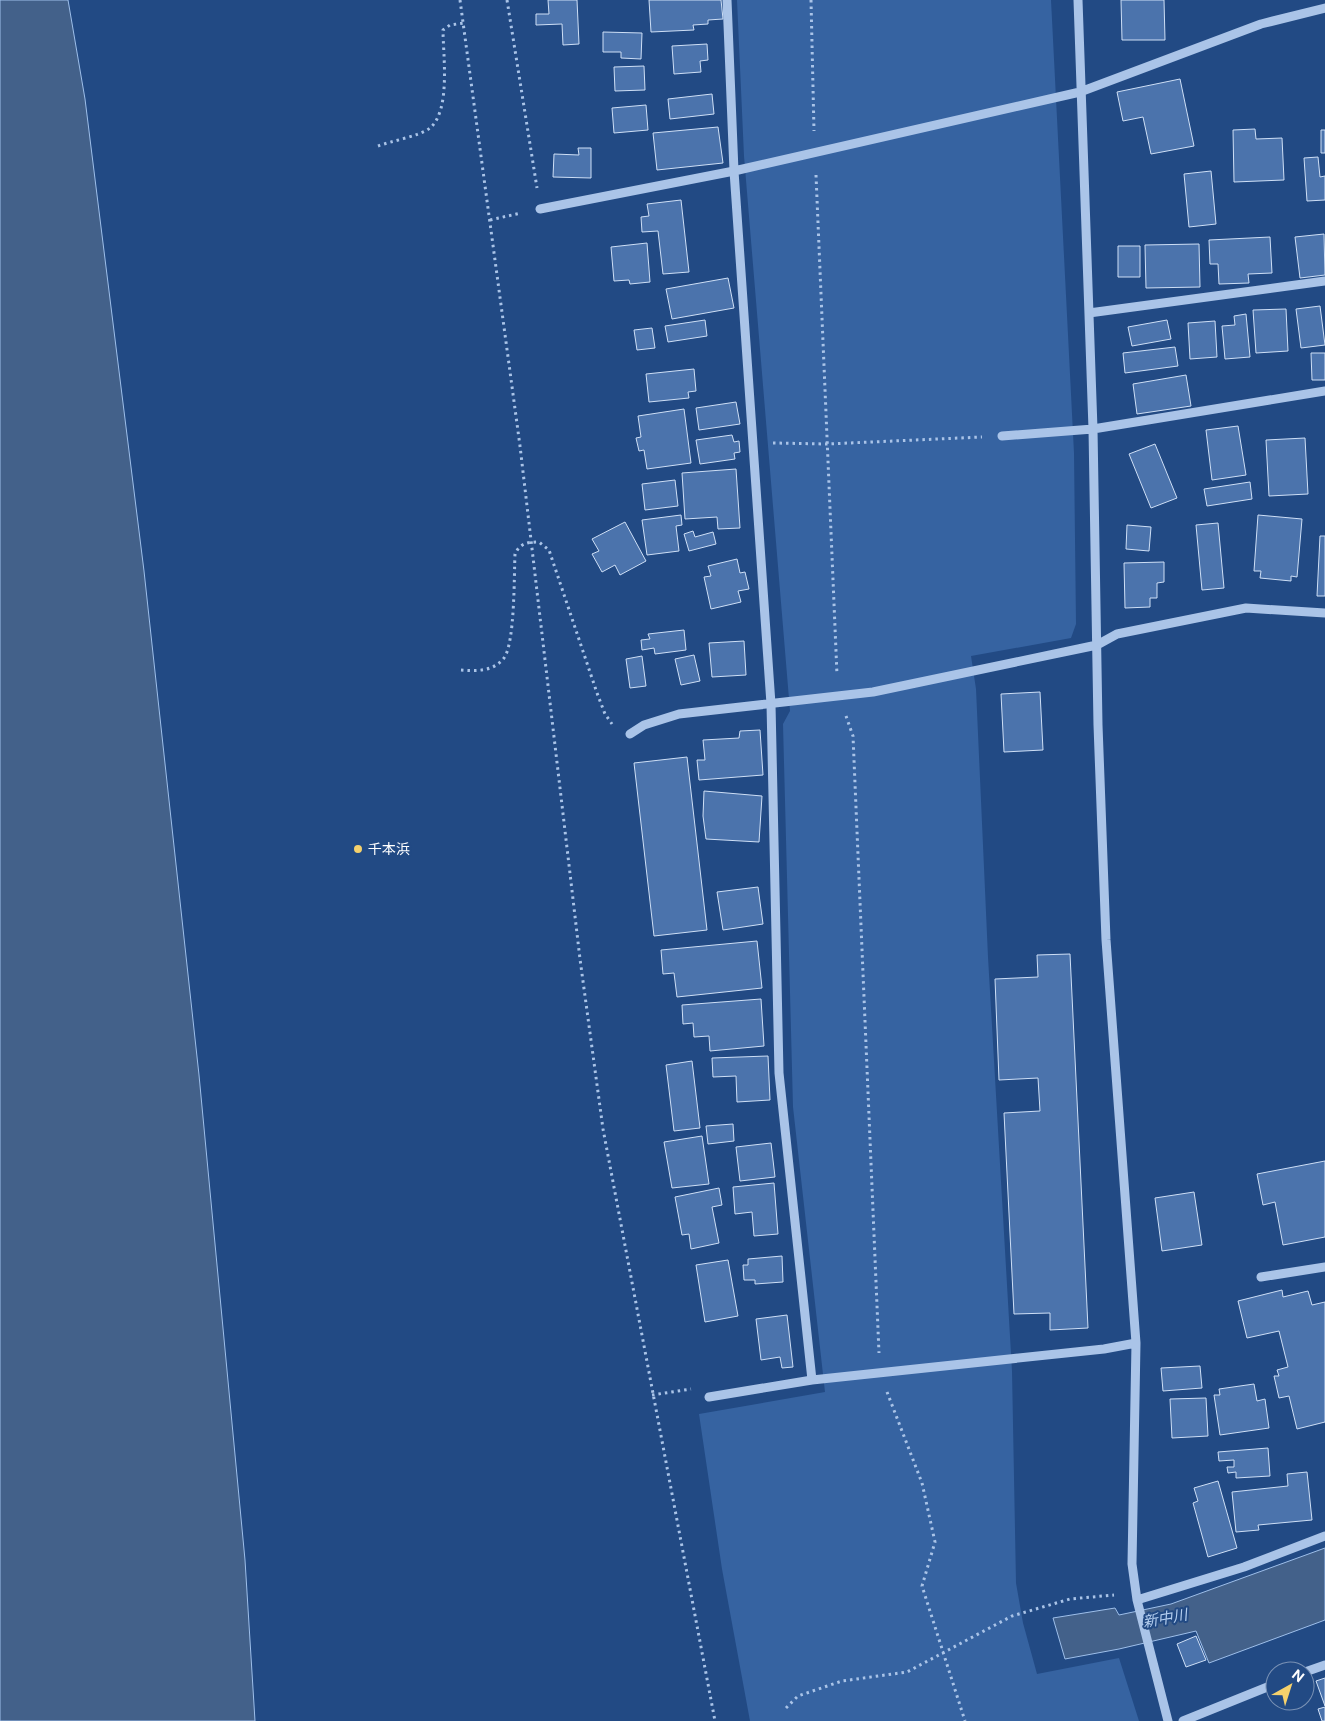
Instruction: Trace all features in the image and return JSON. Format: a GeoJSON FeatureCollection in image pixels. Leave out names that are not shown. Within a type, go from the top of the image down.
{"type":"FeatureCollection","features":[{"type":"Feature","properties":{"kind":"street"},"geometry":{"type":"LineString","coordinates":[[726,0],[734,171],[771,704],[779,1073],[812,1380]]}},
{"type":"Feature","properties":{"kind":"street"},"geometry":{"type":"LineString","coordinates":[[1078,0],[1080,92],[1090,313],[1098,725],[1106,940],[1136,1343],[1132,1564],[1138,1603],[1168,1721]]}},
{"type":"Feature","properties":{"kind":"street"},"geometry":{"type":"LineString","coordinates":[[540,209],[734,171],[1080,92],[1260,24],[1325,8]]}},
{"type":"Feature","properties":{"kind":"street"},"geometry":{"type":"LineString","coordinates":[[1090,313],[1325,281]]}},
{"type":"Feature","properties":{"kind":"street"},"geometry":{"type":"LineString","coordinates":[[1002,436],[1093,429],[1325,391]]}},
{"type":"Feature","properties":{"kind":"street"},"geometry":{"type":"LineString","coordinates":[[630,734],[650,723],[679,714],[873,692],[1097,645],[1117,634],[1246,608],[1325,613]]}},
{"type":"Feature","properties":{"kind":"street"},"geometry":{"type":"LineString","coordinates":[[1261,1277],[1325,1267]]}},
{"type":"Feature","properties":{"kind":"street"},"geometry":{"type":"LineString","coordinates":[[708,1396],[812,1380],[1104,1349],[1136,1343]]}},
{"type":"Feature","properties":{"kind":"street"},"geometry":{"type":"LineString","coordinates":[[1138,1603],[1244,1567],[1325,1536]]}},
{"type":"Feature","properties":{"kind":"street"},"geometry":{"type":"LineString","coordinates":[[1183,1721],[1265,1688]]}},
{"type":"Feature","properties":{"kind":"path"},"geometry":{"type":"LineString","coordinates":[[460,0],[531,542],[589,1034],[603,1129],[715,1721]]}},
{"type":"Feature","properties":{"kind":"path"},"geometry":{"type":"LineString","coordinates":[[507,0],[540,209]]}},
{"type":"Feature","properties":{"kind":"path"},"geometry":{"type":"LineString","coordinates":[[812,0],[815,153],[837,681]]}},
{"type":"Feature","properties":{"kind":"path"},"geometry":{"type":"LineString","coordinates":[[378,146],[428,129],[439,118],[444,95],[443,30],[464,23]]}},
{"type":"Feature","properties":{"kind":"path"},"geometry":{"type":"LineString","coordinates":[[490,220],[501,218]]}},
{"type":"Feature","properties":{"kind":"path"},"geometry":{"type":"LineString","coordinates":[[753,444],[827,444],[1002,436]]}},
{"type":"Feature","properties":{"kind":"path"},"geometry":{"type":"LineString","coordinates":[[460,670],[485,671],[504,658],[510,640],[515,554],[518,547],[531,542],[540,542],[549,550],[605,714],[612,724],[630,734]]}},
{"type":"Feature","properties":{"kind":"path"},"geometry":{"type":"LineString","coordinates":[[843,708],[853,736],[880,1372],[922,1483],[934,1542],[922,1586],[945,1652],[965,1721]]}},
{"type":"Feature","properties":{"kind":"path"},"geometry":{"type":"LineString","coordinates":[[652,1395],[693,1388]]}},
{"type":"Feature","properties":{"kind":"path"},"geometry":{"type":"LineString","coordinates":[[786,1708],[798,1696],[842,1681],[907,1672],[1012,1616],[1070,1599],[1116,1595],[1138,1603]]}},
{"type":"Feature","properties":{"kind":"shaded area"},"geometry":{"type":"Polygon","coordinates":[[[737,0],[1051,0],[1074,453],[1076,624],[1071,638],[971,656],[976,689],[988,957],[1012,1371],[1016,1583],[1023,1623],[1037,1674],[1119,1658],[1139,1721],[750,1721],[722,1569],[699,1414],[825,1392],[793,1107],[783,724],[790,711],[744,156],[737,0]]]}},
{"type":"Feature","properties":{"kind":"water"},"geometry":{"type":"Polygon","coordinates":[[[0,0],[68,0],[85,99],[144,571],[199,1075],[245,1560],[255,1721],[0,1721],[0,0]]]}},
{"type":"Feature","properties":{"kind":"water","name":"新中川"},"geometry":{"type":"Polygon","coordinates":[[[1325,1548],[1325,1620],[1209,1663],[1196,1631],[1119,1649],[1065,1659],[1053,1618],[1115,1608],[1119,1615],[1171,1604],[1325,1548]]]}},
{"type":"Feature","properties":{"kind":"building"},"geometry":{"type":"Polygon","coordinates":[[[548,0],[577,0],[579,44],[563,45],[562,24],[536,25],[536,14],[549,14],[548,0]]]}},
{"type":"Feature","properties":{"kind":"building"},"geometry":{"type":"Polygon","coordinates":[[[649,0],[721,0],[723,19],[708,20],[708,24],[693,25],[694,30],[651,32],[649,0]]]}},
{"type":"Feature","properties":{"kind":"building"},"geometry":{"type":"Polygon","coordinates":[[[1121,0],[1164,0],[1165,40],[1122,40],[1121,0]]]}},
{"type":"Feature","properties":{"kind":"building"},"geometry":{"type":"Polygon","coordinates":[[[603,32],[642,33],[641,59],[621,58],[621,52],[603,52],[603,32]]]}},
{"type":"Feature","properties":{"kind":"building"},"geometry":{"type":"Polygon","coordinates":[[[707,44],[708,60],[700,61],[701,72],[674,74],[672,46],[707,44]]]}},
{"type":"Feature","properties":{"kind":"building"},"geometry":{"type":"Polygon","coordinates":[[[644,66],[645,90],[615,91],[614,67],[644,66]]]}},
{"type":"Feature","properties":{"kind":"building"},"geometry":{"type":"Polygon","coordinates":[[[1180,79],[1194,146],[1151,154],[1143,117],[1123,121],[1117,92],[1180,79]]]}},
{"type":"Feature","properties":{"kind":"building"},"geometry":{"type":"Polygon","coordinates":[[[712,94],[714,114],[670,119],[668,99],[712,94]]]}},
{"type":"Feature","properties":{"kind":"building"},"geometry":{"type":"Polygon","coordinates":[[[646,105],[648,130],[614,133],[612,108],[646,105]]]}},
{"type":"Feature","properties":{"kind":"building"},"geometry":{"type":"Polygon","coordinates":[[[718,127],[723,163],[657,170],[653,133],[718,127]]]}},
{"type":"Feature","properties":{"kind":"building"},"geometry":{"type":"Polygon","coordinates":[[[1255,129],[1256,139],[1282,138],[1284,180],[1234,182],[1233,130],[1255,129]]]}},
{"type":"Feature","properties":{"kind":"building"},"geometry":{"type":"Polygon","coordinates":[[[1321,130],[1325,130],[1325,153],[1321,153],[1321,130]]]}},
{"type":"Feature","properties":{"kind":"building"},"geometry":{"type":"Polygon","coordinates":[[[578,148],[591,148],[591,178],[553,177],[554,154],[579,155],[578,148]]]}},
{"type":"Feature","properties":{"kind":"building"},"geometry":{"type":"Polygon","coordinates":[[[1318,157],[1320,177],[1325,176],[1325,200],[1307,201],[1304,158],[1318,157]]]}},
{"type":"Feature","properties":{"kind":"building"},"geometry":{"type":"Polygon","coordinates":[[[1211,171],[1216,224],[1189,227],[1184,174],[1211,171]]]}},
{"type":"Feature","properties":{"kind":"building"},"geometry":{"type":"Polygon","coordinates":[[[681,200],[689,272],[663,274],[658,231],[642,232],[641,217],[649,216],[647,204],[681,200]]]}},
{"type":"Feature","properties":{"kind":"building"},"geometry":{"type":"Polygon","coordinates":[[[1324,234],[1325,275],[1300,278],[1295,237],[1324,234]]]}},
{"type":"Feature","properties":{"kind":"building"},"geometry":{"type":"Polygon","coordinates":[[[1270,237],[1272,273],[1248,274],[1249,283],[1219,284],[1218,264],[1210,264],[1209,240],[1270,237]]]}},
{"type":"Feature","properties":{"kind":"building"},"geometry":{"type":"Polygon","coordinates":[[[647,243],[650,282],[630,284],[629,280],[614,281],[611,247],[647,243]]]}},
{"type":"Feature","properties":{"kind":"building"},"geometry":{"type":"Polygon","coordinates":[[[1199,244],[1200,287],[1146,288],[1145,245],[1199,244]]]}},
{"type":"Feature","properties":{"kind":"building"},"geometry":{"type":"Polygon","coordinates":[[[1118,246],[1140,246],[1140,277],[1118,277],[1118,246]]]}},
{"type":"Feature","properties":{"kind":"building"},"geometry":{"type":"Polygon","coordinates":[[[728,278],[734,308],[672,319],[666,289],[728,278]]]}},
{"type":"Feature","properties":{"kind":"building"},"geometry":{"type":"Polygon","coordinates":[[[1320,306],[1325,345],[1301,348],[1296,309],[1320,306]]]}},
{"type":"Feature","properties":{"kind":"building"},"geometry":{"type":"Polygon","coordinates":[[[1286,309],[1288,351],[1256,353],[1253,310],[1286,309]]]}},
{"type":"Feature","properties":{"kind":"building"},"geometry":{"type":"Polygon","coordinates":[[[1246,314],[1250,357],[1225,359],[1222,326],[1235,325],[1234,316],[1246,314]]]}},
{"type":"Feature","properties":{"kind":"building"},"geometry":{"type":"Polygon","coordinates":[[[705,320],[707,336],[668,342],[665,326],[705,320]]]}},
{"type":"Feature","properties":{"kind":"building"},"geometry":{"type":"Polygon","coordinates":[[[1167,320],[1171,339],[1132,346],[1128,327],[1167,320]]]}},
{"type":"Feature","properties":{"kind":"building"},"geometry":{"type":"Polygon","coordinates":[[[1215,321],[1217,357],[1190,359],[1188,323],[1215,321]]]}},
{"type":"Feature","properties":{"kind":"building"},"geometry":{"type":"Polygon","coordinates":[[[652,328],[655,348],[637,350],[634,330],[652,328]]]}},
{"type":"Feature","properties":{"kind":"building"},"geometry":{"type":"Polygon","coordinates":[[[1175,347],[1178,366],[1125,373],[1123,353],[1175,347]]]}},
{"type":"Feature","properties":{"kind":"building"},"geometry":{"type":"Polygon","coordinates":[[[1311,353],[1325,353],[1325,380],[1312,380],[1311,353]]]}},
{"type":"Feature","properties":{"kind":"building"},"geometry":{"type":"Polygon","coordinates":[[[694,369],[696,391],[688,392],[689,398],[649,402],[646,374],[694,369]]]}},
{"type":"Feature","properties":{"kind":"building"},"geometry":{"type":"Polygon","coordinates":[[[1186,375],[1191,406],[1137,414],[1133,384],[1186,375]]]}},
{"type":"Feature","properties":{"kind":"building"},"geometry":{"type":"Polygon","coordinates":[[[736,402],[740,424],[699,430],[696,408],[736,402]]]}},
{"type":"Feature","properties":{"kind":"building"},"geometry":{"type":"Polygon","coordinates":[[[684,409],[691,463],[647,469],[644,450],[639,451],[636,438],[641,437],[638,416],[684,409]]]}},
{"type":"Feature","properties":{"kind":"building"},"geometry":{"type":"Polygon","coordinates":[[[1238,426],[1246,475],[1212,480],[1206,430],[1238,426]]]}},
{"type":"Feature","properties":{"kind":"building"},"geometry":{"type":"Polygon","coordinates":[[[732,435],[734,442],[739,441],[740,452],[734,453],[735,459],[700,464],[696,440],[732,435]]]}},
{"type":"Feature","properties":{"kind":"building"},"geometry":{"type":"Polygon","coordinates":[[[1305,438],[1308,494],[1269,496],[1266,440],[1305,438]]]}},
{"type":"Feature","properties":{"kind":"building"},"geometry":{"type":"Polygon","coordinates":[[[1155,444],[1177,498],[1151,508],[1129,454],[1155,444]]]}},
{"type":"Feature","properties":{"kind":"building"},"geometry":{"type":"Polygon","coordinates":[[[736,469],[740,528],[718,529],[717,517],[685,519],[682,473],[736,469]]]}},
{"type":"Feature","properties":{"kind":"building"},"geometry":{"type":"Polygon","coordinates":[[[675,480],[678,506],[645,510],[642,484],[675,480]]]}},
{"type":"Feature","properties":{"kind":"building"},"geometry":{"type":"Polygon","coordinates":[[[1250,482],[1252,499],[1207,506],[1204,489],[1250,482]]]}},
{"type":"Feature","properties":{"kind":"building"},"geometry":{"type":"Polygon","coordinates":[[[681,515],[682,525],[676,526],[679,551],[647,555],[642,520],[681,515]]]}},
{"type":"Feature","properties":{"kind":"building"},"geometry":{"type":"Polygon","coordinates":[[[1258,515],[1302,519],[1297,577],[1291,576],[1291,581],[1260,578],[1261,571],[1254,571],[1258,515]]]}},
{"type":"Feature","properties":{"kind":"building"},"geometry":{"type":"Polygon","coordinates":[[[625,522],[646,561],[620,575],[615,565],[602,572],[592,554],[599,551],[592,539],[625,522]]]}},
{"type":"Feature","properties":{"kind":"building"},"geometry":{"type":"Polygon","coordinates":[[[1218,523],[1224,588],[1202,590],[1196,525],[1218,523]]]}},
{"type":"Feature","properties":{"kind":"building"},"geometry":{"type":"Polygon","coordinates":[[[1127,525],[1151,527],[1149,551],[1126,549],[1127,525]]]}},
{"type":"Feature","properties":{"kind":"building"},"geometry":{"type":"Polygon","coordinates":[[[693,531],[695,537],[713,532],[716,544],[689,551],[684,534],[693,531]]]}},
{"type":"Feature","properties":{"kind":"building"},"geometry":{"type":"Polygon","coordinates":[[[1320,536],[1325,536],[1325,596],[1317,596],[1320,536]]]}},
{"type":"Feature","properties":{"kind":"building"},"geometry":{"type":"Polygon","coordinates":[[[737,559],[740,573],[745,572],[749,589],[738,591],[741,602],[711,609],[704,577],[711,576],[708,566],[737,559]]]}},
{"type":"Feature","properties":{"kind":"building"},"geometry":{"type":"Polygon","coordinates":[[[1164,562],[1164,582],[1157,583],[1157,598],[1150,598],[1150,607],[1125,608],[1124,563],[1164,562]]]}},
{"type":"Feature","properties":{"kind":"building"},"geometry":{"type":"Polygon","coordinates":[[[684,630],[686,650],[655,654],[654,648],[642,650],[641,640],[650,639],[648,634],[684,630]]]}},
{"type":"Feature","properties":{"kind":"building"},"geometry":{"type":"Polygon","coordinates":[[[744,641],[746,675],[712,677],[709,643],[744,641]]]}},
{"type":"Feature","properties":{"kind":"building"},"geometry":{"type":"Polygon","coordinates":[[[694,655],[700,681],[681,685],[675,659],[694,655]]]}},
{"type":"Feature","properties":{"kind":"building"},"geometry":{"type":"Polygon","coordinates":[[[642,656],[646,686],[630,688],[626,659],[642,656]]]}},
{"type":"Feature","properties":{"kind":"building"},"geometry":{"type":"Polygon","coordinates":[[[1040,692],[1043,750],[1004,752],[1001,694],[1040,692]]]}},
{"type":"Feature","properties":{"kind":"building"},"geometry":{"type":"Polygon","coordinates":[[[760,730],[763,775],[699,780],[697,760],[705,760],[703,740],[739,738],[740,731],[760,730]]]}},
{"type":"Feature","properties":{"kind":"building"},"geometry":{"type":"Polygon","coordinates":[[[687,757],[707,930],[654,936],[634,763],[687,757]]]}},
{"type":"Feature","properties":{"kind":"building"},"geometry":{"type":"Polygon","coordinates":[[[704,791],[762,796],[759,842],[706,839],[703,816],[704,791]]]}},
{"type":"Feature","properties":{"kind":"building"},"geometry":{"type":"Polygon","coordinates":[[[758,887],[763,924],[723,930],[717,892],[758,887]]]}},
{"type":"Feature","properties":{"kind":"building"},"geometry":{"type":"Polygon","coordinates":[[[757,941],[762,988],[677,997],[674,973],[663,974],[661,950],[757,941]]]}},
{"type":"Feature","properties":{"kind":"building"},"geometry":{"type":"Polygon","coordinates":[[[1070,954],[1088,1328],[1050,1330],[1050,1313],[1014,1314],[1004,1113],[1040,1111],[1038,1078],[999,1080],[995,979],[1038,977],[1037,955],[1070,954]]]}},
{"type":"Feature","properties":{"kind":"building"},"geometry":{"type":"Polygon","coordinates":[[[761,999],[764,1046],[710,1051],[709,1036],[694,1037],[693,1023],[683,1024],[682,1005],[761,999]]]}},
{"type":"Feature","properties":{"kind":"building"},"geometry":{"type":"Polygon","coordinates":[[[768,1056],[770,1100],[737,1102],[736,1076],[713,1077],[712,1058],[768,1056]]]}},
{"type":"Feature","properties":{"kind":"building"},"geometry":{"type":"Polygon","coordinates":[[[692,1061],[700,1128],[674,1131],[666,1065],[692,1061]]]}},
{"type":"Feature","properties":{"kind":"building"},"geometry":{"type":"Polygon","coordinates":[[[733,1124],[734,1141],[708,1144],[706,1126],[733,1124]]]}},
{"type":"Feature","properties":{"kind":"building"},"geometry":{"type":"Polygon","coordinates":[[[702,1136],[709,1184],[672,1188],[664,1142],[702,1136]]]}},
{"type":"Feature","properties":{"kind":"building"},"geometry":{"type":"Polygon","coordinates":[[[771,1143],[775,1177],[740,1181],[736,1147],[771,1143]]]}},
{"type":"Feature","properties":{"kind":"building"},"geometry":{"type":"Polygon","coordinates":[[[1325,1161],[1325,1237],[1283,1245],[1275,1202],[1263,1205],[1257,1174],[1325,1161]]]}},
{"type":"Feature","properties":{"kind":"building"},"geometry":{"type":"Polygon","coordinates":[[[774,1183],[778,1234],[754,1236],[752,1212],[735,1214],[733,1187],[774,1183]]]}},
{"type":"Feature","properties":{"kind":"building"},"geometry":{"type":"Polygon","coordinates":[[[719,1188],[722,1205],[712,1207],[719,1243],[691,1249],[689,1234],[682,1235],[675,1197],[719,1188]]]}},
{"type":"Feature","properties":{"kind":"building"},"geometry":{"type":"Polygon","coordinates":[[[1194,1192],[1202,1245],[1162,1251],[1155,1198],[1194,1192]]]}},
{"type":"Feature","properties":{"kind":"building"},"geometry":{"type":"Polygon","coordinates":[[[782,1256],[783,1282],[755,1284],[755,1280],[744,1280],[743,1265],[748,1265],[748,1259],[782,1256]]]}},
{"type":"Feature","properties":{"kind":"building"},"geometry":{"type":"Polygon","coordinates":[[[728,1260],[738,1316],[705,1322],[696,1265],[728,1260]]]}},
{"type":"Feature","properties":{"kind":"building"},"geometry":{"type":"Polygon","coordinates":[[[1282,1290],[1283,1297],[1308,1291],[1312,1305],[1325,1302],[1325,1422],[1297,1429],[1289,1396],[1279,1398],[1274,1376],[1279,1376],[1277,1370],[1288,1367],[1279,1331],[1247,1338],[1238,1301],[1282,1290]]]}},
{"type":"Feature","properties":{"kind":"building"},"geometry":{"type":"Polygon","coordinates":[[[787,1315],[793,1367],[782,1368],[780,1357],[761,1360],[756,1319],[787,1315]]]}},
{"type":"Feature","properties":{"kind":"building"},"geometry":{"type":"Polygon","coordinates":[[[1200,1366],[1202,1388],[1163,1391],[1161,1368],[1200,1366]]]}},
{"type":"Feature","properties":{"kind":"building"},"geometry":{"type":"Polygon","coordinates":[[[1254,1384],[1257,1401],[1265,1399],[1269,1428],[1220,1435],[1214,1395],[1220,1395],[1219,1389],[1254,1384]]]}},
{"type":"Feature","properties":{"kind":"building"},"geometry":{"type":"Polygon","coordinates":[[[1206,1398],[1208,1436],[1172,1438],[1170,1399],[1206,1398]]]}},
{"type":"Feature","properties":{"kind":"building"},"geometry":{"type":"Polygon","coordinates":[[[1268,1448],[1270,1476],[1236,1478],[1236,1472],[1228,1473],[1227,1467],[1234,1467],[1234,1460],[1219,1461],[1218,1452],[1268,1448]]]}},
{"type":"Feature","properties":{"kind":"building"},"geometry":{"type":"Polygon","coordinates":[[[1307,1472],[1312,1520],[1258,1525],[1259,1530],[1236,1532],[1232,1492],[1288,1486],[1287,1474],[1307,1472]]]}},
{"type":"Feature","properties":{"kind":"building"},"geometry":{"type":"Polygon","coordinates":[[[1218,1481],[1237,1548],[1208,1557],[1193,1503],[1198,1501],[1194,1488],[1218,1481]]]}},
{"type":"Feature","properties":{"kind":"building"},"geometry":{"type":"Polygon","coordinates":[[[1196,1636],[1206,1660],[1186,1667],[1177,1644],[1196,1636]]]}},
{"type":"Feature","properties":{"kind":"building"},"geometry":{"type":"Polygon","coordinates":[[[1325,1678],[1325,1706],[1316,1681],[1325,1678]]]}},
{"type":"Feature","properties":{"kind":"building"},"geometry":{"type":"Polygon","coordinates":[[[1325,1707],[1325,1721],[1322,1721],[1318,1709],[1325,1707]]]}},
{"type":"Feature","properties":{"kind":"place","name":"千本浜"},"geometry":{"type":"Point","coordinates":[358,849]}}]}
